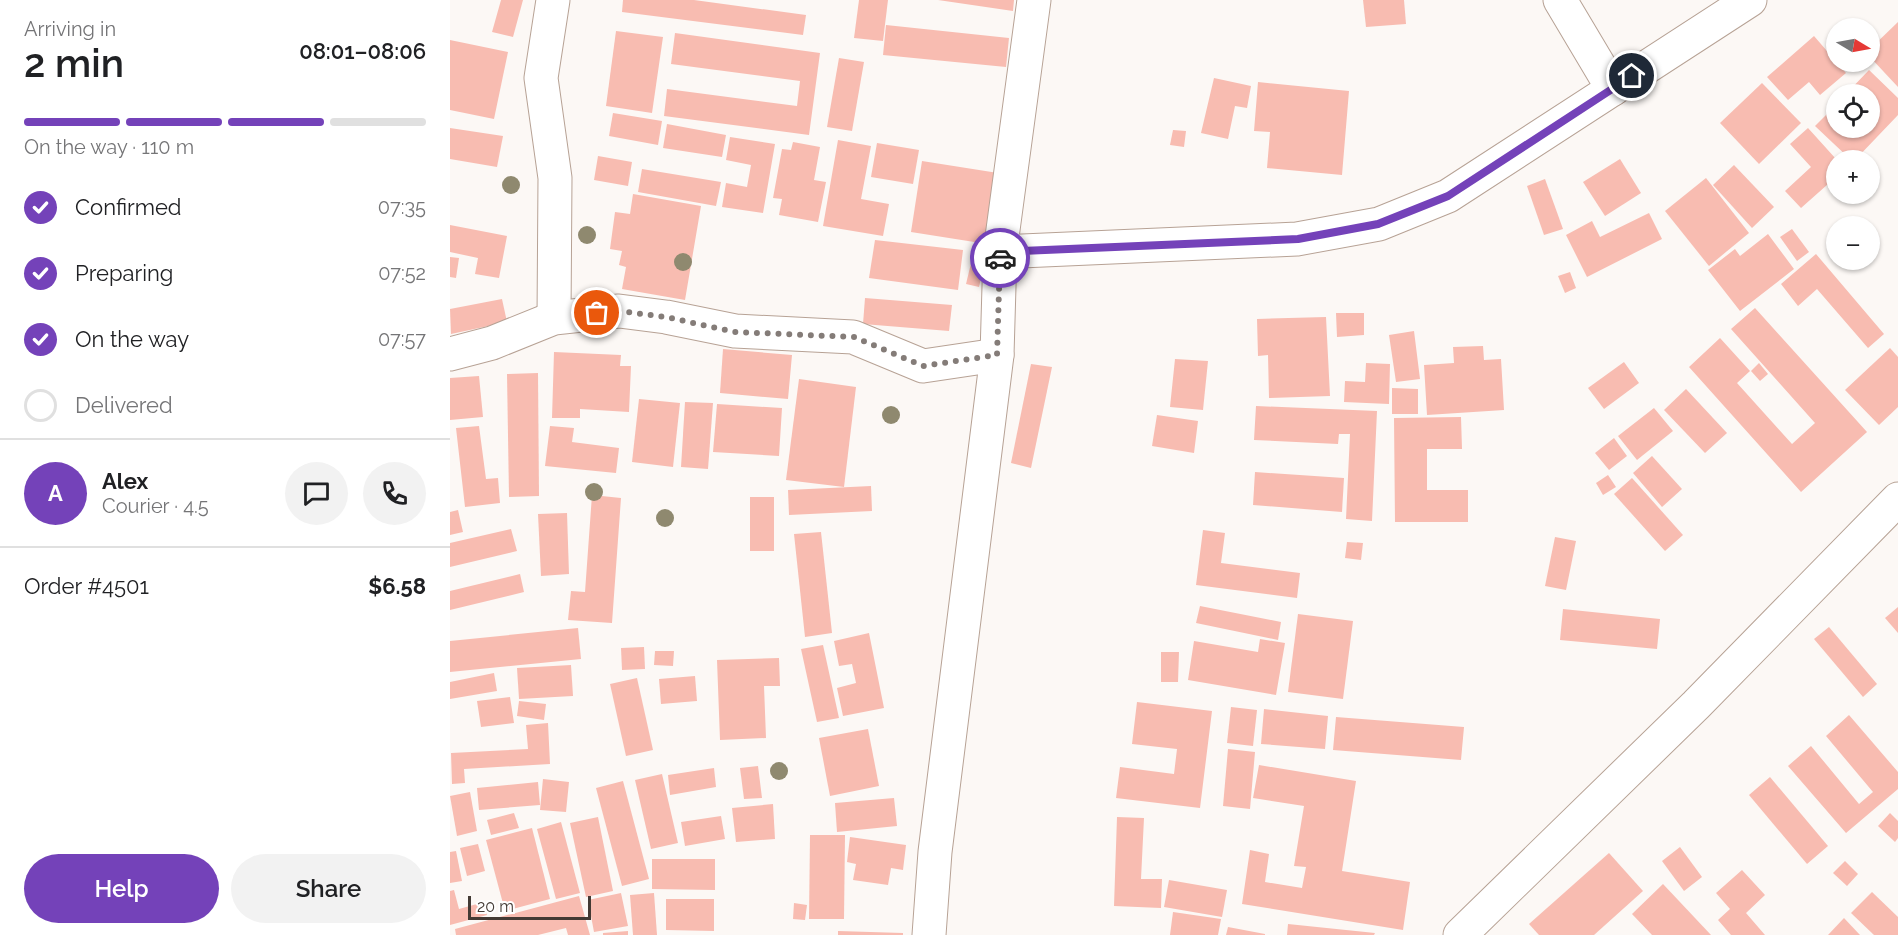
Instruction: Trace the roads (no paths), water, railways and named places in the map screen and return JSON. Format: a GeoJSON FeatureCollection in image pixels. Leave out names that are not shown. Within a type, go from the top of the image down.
{"type":"FeatureCollection","features":[{"type":"Feature","properties":{"kind":"street"},"geometry":{"type":"LineString","coordinates":[[553,0],[542,78],[555,178],[554,318]]}},
{"type":"Feature","properties":{"kind":"street"},"geometry":{"type":"LineString","coordinates":[[929,935],[935,852],[997,355],[1000,252],[1034,0]]}},
{"type":"Feature","properties":{"kind":"street"},"geometry":{"type":"LineString","coordinates":[[1560,0],[1613,89]]}},
{"type":"Feature","properties":{"kind":"street"},"geometry":{"type":"LineString","coordinates":[[1000,252],[1298,239],[1378,224],[1448,196],[1750,0]]}},
{"type":"Feature","properties":{"kind":"street"},"geometry":{"type":"LineString","coordinates":[[450,354],[492,343],[554,318],[619,311],[666,317],[735,332],[854,337],[923,366],[997,355]]}},
{"type":"Feature","properties":{"kind":"street"},"geometry":{"type":"LineString","coordinates":[[1460,935],[1696,705],[1898,499]]}}]}
